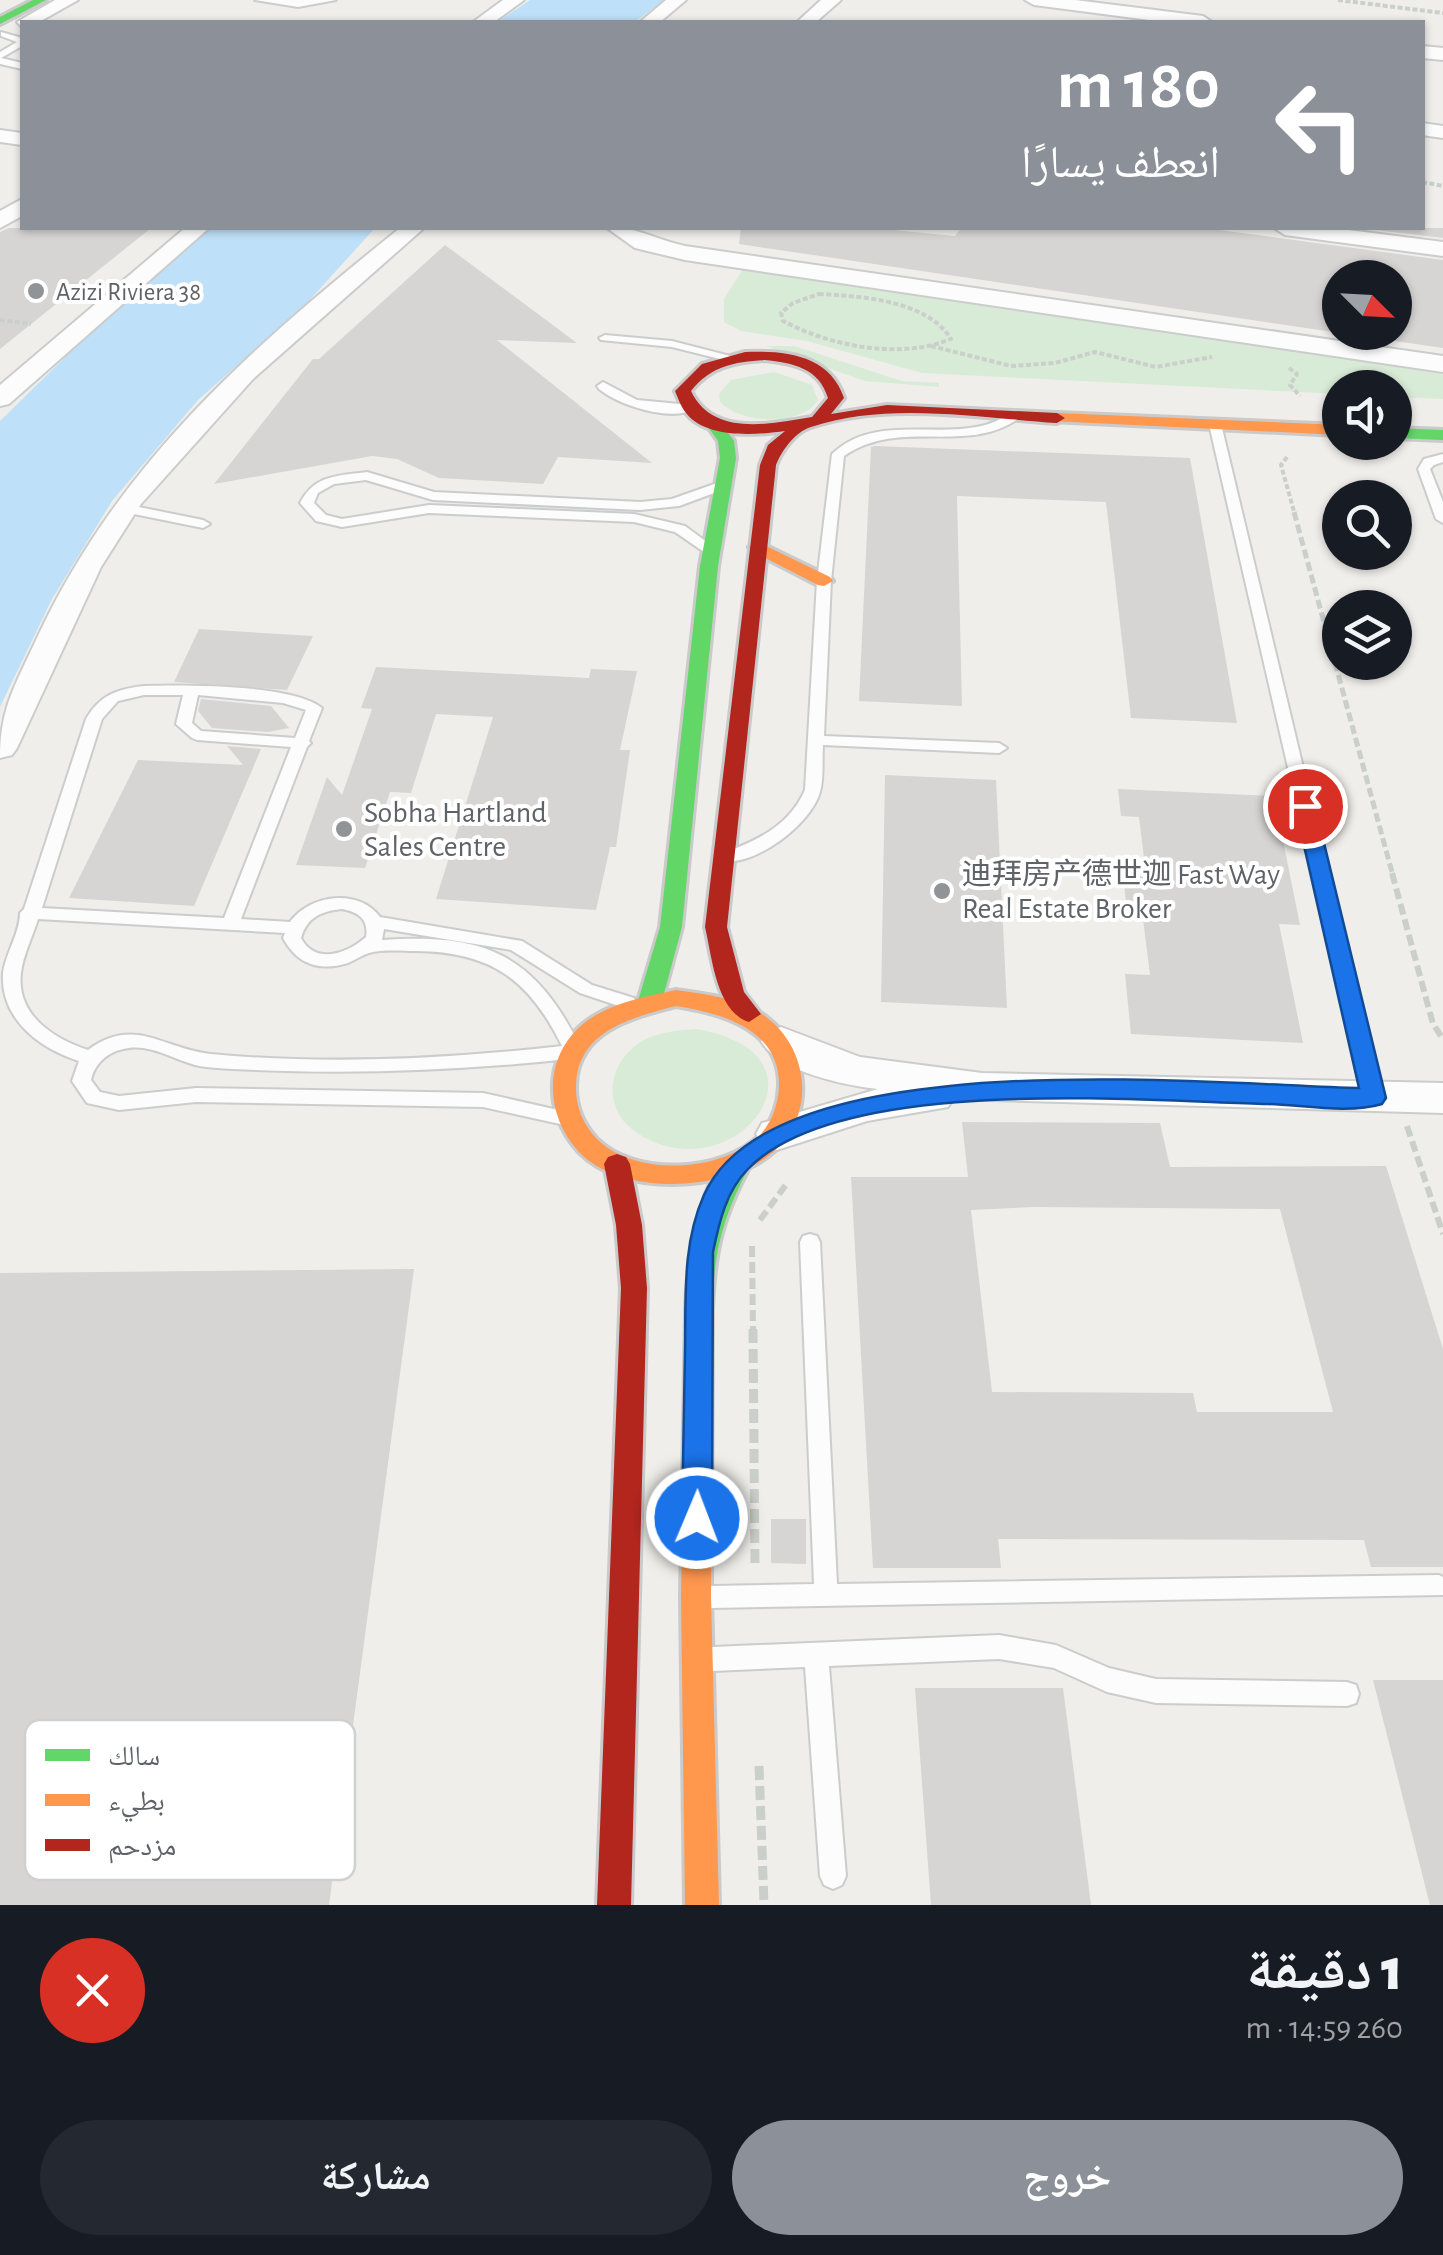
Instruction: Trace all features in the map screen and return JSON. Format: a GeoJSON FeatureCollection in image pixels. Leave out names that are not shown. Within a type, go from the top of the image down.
{"type":"FeatureCollection","features":[{"type":"Feature","properties":{"kind":"street"},"geometry":{"type":"LineString","coordinates":[[32,20],[70,0]]}},
{"type":"Feature","properties":{"kind":"street"},"geometry":{"type":"LineString","coordinates":[[485,20],[515,0]]}},
{"type":"Feature","properties":{"kind":"street"},"geometry":{"type":"LineString","coordinates":[[652,20],[677,0]]}},
{"type":"Feature","properties":{"kind":"street"},"geometry":{"type":"LineString","coordinates":[[808,20],[832,0]]}},
{"type":"Feature","properties":{"kind":"street"},"geometry":{"type":"LineString","coordinates":[[1034,0],[1188,20]]}},
{"type":"Feature","properties":{"kind":"street"},"geometry":{"type":"LineString","coordinates":[[0,398],[196,230]]}},
{"type":"Feature","properties":{"kind":"street"},"geometry":{"type":"LineString","coordinates":[[0,748],[84,572],[124,508],[210,407],[411,230]]}},
{"type":"Feature","properties":{"kind":"street"},"geometry":{"type":"LineString","coordinates":[[622,230],[662,249],[1443,364]]}},
{"type":"Feature","properties":{"kind":"street"},"geometry":{"type":"LineString","coordinates":[[640,230],[673,245],[777,265]]}},
{"type":"Feature","properties":{"kind":"street"},"geometry":{"type":"LineString","coordinates":[[1300,230],[1443,249]]}},
{"type":"Feature","properties":{"kind":"street"},"geometry":{"type":"LineString","coordinates":[[1322,411],[871,387],[828,378],[793,361],[737,358],[702,369],[682,391],[690,409],[714,424],[756,431],[884,410],[1322,429]]}},
{"type":"Feature","properties":{"kind":"street"},"geometry":{"type":"LineString","coordinates":[[828,378],[836,398],[770,456],[758,546],[716,927],[733,994],[749,1014],[800,1053],[860,1072],[982,1088],[1434,1112]]}},
{"type":"Feature","properties":{"kind":"street"},"geometry":{"type":"LineString","coordinates":[[1412,415],[1443,417]]}},
{"type":"Feature","properties":{"kind":"street"},"geometry":{"type":"LineString","coordinates":[[642,1003],[671,926],[712,552],[728,449],[714,424]]}},
{"type":"Feature","properties":{"kind":"street"},"geometry":{"type":"LineString","coordinates":[[1412,434],[1443,435]]}},
{"type":"Feature","properties":{"kind":"street"},"geometry":{"type":"LineString","coordinates":[[758,546],[824,580]]}},
{"type":"Feature","properties":{"kind":"street"},"geometry":{"type":"LineString","coordinates":[[739,1162],[678,1176],[617,1164],[578,1137],[559,1096],[560,1074],[570,1050],[597,1022],[642,1003],[702,999],[749,1014]]}},
{"type":"Feature","properties":{"kind":"street"},"geometry":{"type":"LineString","coordinates":[[777,1134],[792,1112],[797,1087],[793,1063],[782,1041]]}},
{"type":"Feature","properties":{"kind":"street"},"geometry":{"type":"LineString","coordinates":[[702,1905],[696,1597],[700,1252],[718,1193],[739,1162],[777,1134],[867,1106],[982,1088]]}},
{"type":"Feature","properties":{"kind":"street"},"geometry":{"type":"LineString","coordinates":[[614,1905],[634,1288],[629,1225],[617,1164]]}},
{"type":"Feature","properties":{"kind":"lane"},"geometry":{"type":"LineString","coordinates":[[258,0],[332,0]]}},
{"type":"Feature","properties":{"kind":"lane"},"geometry":{"type":"LineString","coordinates":[[308,3],[325,14]]}},
{"type":"Feature","properties":{"kind":"lane"},"geometry":{"type":"LineString","coordinates":[[0,59],[11,39]]}},
{"type":"Feature","properties":{"kind":"lane"},"geometry":{"type":"LineString","coordinates":[[605,338],[737,358]]}},
{"type":"Feature","properties":{"kind":"lane"},"geometry":{"type":"LineString","coordinates":[[676,346],[688,361],[690,378]]}},
{"type":"Feature","properties":{"kind":"lane"},"geometry":{"type":"LineString","coordinates":[[603,386],[614,396],[641,404],[690,409]]}},
{"type":"Feature","properties":{"kind":"lane"},"geometry":{"type":"LineString","coordinates":[[724,858],[760,846],[804,811],[816,776],[833,467],[844,449],[886,436],[981,432],[1018,415]]}},
{"type":"Feature","properties":{"kind":"lane"},"geometry":{"type":"LineString","coordinates":[[1215,424],[1380,1111]]}},
{"type":"Feature","properties":{"kind":"lane"},"geometry":{"type":"LineString","coordinates":[[1443,458],[1429,462],[1424,469],[1443,519]]}},
{"type":"Feature","properties":{"kind":"lane"},"geometry":{"type":"LineString","coordinates":[[712,552],[680,529],[634,518],[429,509],[342,522],[321,518],[308,504],[321,486],[355,476],[378,478],[433,496],[640,506],[690,499],[725,484]]}},
{"type":"Feature","properties":{"kind":"lane"},"geometry":{"type":"LineString","coordinates":[[124,508],[204,524]]}},
{"type":"Feature","properties":{"kind":"lane"},"geometry":{"type":"LineString","coordinates":[[90,1058],[39,1037],[16,1008],[12,974],[100,707],[132,691],[301,699],[314,708],[230,924]]}},
{"type":"Feature","properties":{"kind":"lane"},"geometry":{"type":"LineString","coordinates":[[191,693],[182,717],[197,735],[303,743]]}},
{"type":"Feature","properties":{"kind":"lane"},"geometry":{"type":"LineString","coordinates":[[818,740],[999,748]]}},
{"type":"Feature","properties":{"kind":"lane"},"geometry":{"type":"LineString","coordinates":[[29,913],[294,928],[318,908],[342,903],[364,909],[376,922],[516,945],[586,990],[642,1003]]}},
{"type":"Feature","properties":{"kind":"lane"},"geometry":{"type":"LineString","coordinates":[[367,947],[374,939],[376,922]]}},
{"type":"Feature","properties":{"kind":"lane"},"geometry":{"type":"LineString","coordinates":[[294,928],[295,947],[314,959],[342,959],[367,947],[413,945],[495,956],[540,989],[570,1050],[482,1064],[408,1067],[206,1061],[139,1040],[111,1045],[90,1058],[82,1070],[85,1091],[94,1098],[119,1104],[196,1095],[483,1100],[566,1118]]}},
{"type":"Feature","properties":{"kind":"lane"},"geometry":{"type":"LineString","coordinates":[[810,1242],[826,1595]]}},
{"type":"Feature","properties":{"kind":"lane"},"geometry":{"type":"LineString","coordinates":[[696,1597],[1439,1586]]}},
{"type":"Feature","properties":{"kind":"lane"},"geometry":{"type":"LineString","coordinates":[[697,1659],[999,1646],[1056,1657],[1107,1680],[1143,1689],[1347,1694]]}},
{"type":"Feature","properties":{"kind":"lane"},"geometry":{"type":"LineString","coordinates":[[816,1654],[833,1876]]}},
{"type":"Feature","properties":{"kind":"path"},"geometry":{"type":"LineString","coordinates":[[1338,0],[1443,13]]}},
{"type":"Feature","properties":{"kind":"path"},"geometry":{"type":"LineString","coordinates":[[931,346],[951,339],[946,328],[928,315],[882,302],[823,294],[793,302],[781,313],[788,324],[821,337],[906,350],[931,346],[1011,366],[1055,363],[1095,352],[1156,367],[1220,357]]}},
{"type":"Feature","properties":{"kind":"path"},"geometry":{"type":"LineString","coordinates":[[0,320],[31,324]]}},
{"type":"Feature","properties":{"kind":"path"},"geometry":{"type":"LineString","coordinates":[[1282,366],[1295,370],[1290,385],[1300,396]]}},
{"type":"Feature","properties":{"kind":"path"},"geometry":{"type":"LineString","coordinates":[[1304,456],[1285,458],[1281,464],[1432,1024],[1443,1040]]}},
{"type":"Feature","properties":{"kind":"path"},"geometry":{"type":"LineString","coordinates":[[1380,1111],[1406,1124],[1443,1234]]}},
{"type":"Feature","properties":{"kind":"path"},"geometry":{"type":"LineString","coordinates":[[1406,1124],[1434,1112]]}},
{"type":"Feature","properties":{"kind":"path"},"geometry":{"type":"LineString","coordinates":[[755,1596],[752,1241],[758,1222],[794,1174]]}},
{"type":"Feature","properties":{"kind":"path"},"geometry":{"type":"LineString","coordinates":[[758,1752],[764,1905]]}},
{"type":"Feature","properties":{"kind":"green space"},"geometry":{"type":"Polygon","coordinates":[[[744,267],[1443,374],[1443,399],[1412,398],[1412,370],[1322,370],[1322,393],[922,373],[807,341],[741,331],[724,322],[724,299],[744,267]]]}},
{"type":"Feature","properties":{"kind":"green space"},"geometry":{"type":"Polygon","coordinates":[[[766,346],[794,346],[902,381],[939,383],[939,387],[865,381],[766,346]]]}},
{"type":"Feature","properties":{"kind":"green space"},"geometry":{"type":"Polygon","coordinates":[[[774,372],[812,385],[818,400],[798,415],[770,419],[742,415],[720,402],[719,394],[731,380],[774,372]]]}},
{"type":"Feature","properties":{"kind":"green space"},"geometry":{"type":"Polygon","coordinates":[[[696,1029],[740,1043],[763,1065],[768,1090],[758,1114],[737,1134],[708,1147],[673,1148],[637,1133],[625,1123],[617,1111],[613,1085],[622,1060],[644,1040],[696,1029]]]}},
{"type":"Feature","properties":{"kind":"water"},"geometry":{"type":"Polygon","coordinates":[[[530,0],[664,0],[638,20],[500,20],[530,0]]]}},
{"type":"Feature","properties":{"kind":"water"},"geometry":{"type":"Polygon","coordinates":[[[209,230],[373,230],[306,304],[198,400],[112,501],[52,599],[0,707],[0,421],[104,319],[209,230]]]}},
{"type":"Feature","properties":{"kind":"building","name":"Azizi Riviera 38"},"geometry":{"type":"Polygon","coordinates":[[[9,228],[149,230],[0,349],[0,232],[9,228]]]}},
{"type":"Feature","properties":{"kind":"building"},"geometry":{"type":"Polygon","coordinates":[[[1443,228],[1443,238],[1376,230],[1443,228]]]}},
{"type":"Feature","properties":{"kind":"building"},"geometry":{"type":"Polygon","coordinates":[[[741,230],[894,230],[955,236],[960,230],[1219,230],[1443,260],[1443,348],[1412,343],[1412,260],[1322,260],[1322,330],[739,244],[741,230]]]}},
{"type":"Feature","properties":{"kind":"building"},"geometry":{"type":"Polygon","coordinates":[[[445,245],[577,343],[497,340],[652,463],[558,457],[543,484],[439,478],[397,459],[372,456],[214,484],[313,359],[319,359],[445,245]]]}},
{"type":"Feature","properties":{"kind":"building"},"geometry":{"type":"Polygon","coordinates":[[[871,447],[1190,458],[1237,723],[1131,718],[1106,502],[957,496],[962,706],[859,701],[871,447]]]}},
{"type":"Feature","properties":{"kind":"building"},"geometry":{"type":"Polygon","coordinates":[[[199,629],[313,636],[287,690],[174,682],[199,629]]]}},
{"type":"Feature","properties":{"kind":"building"},"geometry":{"type":"Polygon","coordinates":[[[376,667],[589,678],[591,669],[637,671],[620,750],[630,750],[616,847],[610,847],[596,910],[436,899],[493,717],[436,714],[411,793],[390,792],[365,868],[296,865],[327,777],[342,795],[372,709],[361,708],[376,667]]]}},
{"type":"Feature","properties":{"kind":"building"},"geometry":{"type":"Polygon","coordinates":[[[201,699],[271,706],[289,728],[268,732],[212,728],[198,711],[201,699]]]}},
{"type":"Feature","properties":{"kind":"building"},"geometry":{"type":"Polygon","coordinates":[[[227,746],[261,749],[194,906],[69,898],[138,760],[243,765],[227,746]]]}},
{"type":"Feature","properties":{"kind":"building","name":"迪拜房产德世迦 Fast Way Real Estate Broker"},"geometry":{"type":"Polygon","coordinates":[[[885,775],[996,780],[1007,1008],[881,1002],[885,775]]]}},
{"type":"Feature","properties":{"kind":"building"},"geometry":{"type":"Polygon","coordinates":[[[1118,789],[1274,796],[1300,925],[1279,924],[1303,1043],[1131,1034],[1125,974],[1150,975],[1141,903],[1126,902],[1123,874],[1146,875],[1139,817],[1121,816],[1118,789]]]}},
{"type":"Feature","properties":{"kind":"building"},"geometry":{"type":"Polygon","coordinates":[[[962,1122],[1160,1123],[1170,1167],[1386,1166],[1443,1349],[1443,1567],[1371,1567],[1364,1540],[998,1539],[1001,1568],[873,1568],[851,1177],[968,1177],[962,1122]],[[1280,1209],[971,1210],[992,1392],[1193,1393],[1197,1412],[1333,1412],[1280,1209]]]}},
{"type":"Feature","properties":{"kind":"building"},"geometry":{"type":"Polygon","coordinates":[[[414,1269],[354,1720],[25,1720],[25,1880],[332,1880],[329,1905],[0,1905],[0,1273],[414,1269]]]}},
{"type":"Feature","properties":{"kind":"building"},"geometry":{"type":"Polygon","coordinates":[[[771,1519],[806,1519],[806,1564],[771,1563],[771,1519]]]}},
{"type":"Feature","properties":{"kind":"building"},"geometry":{"type":"Polygon","coordinates":[[[1373,1680],[1443,1680],[1443,1905],[1430,1905],[1373,1680]]]}},
{"type":"Feature","properties":{"kind":"building"},"geometry":{"type":"Polygon","coordinates":[[[915,1688],[1063,1688],[1091,1905],[931,1905],[915,1688]]]}},
{"type":"Feature","properties":{"kind":"traffic: fast"},"geometry":{"type":"LineString","coordinates":[[0,21],[41,0]]}},
{"type":"Feature","properties":{"kind":"traffic: fast"},"geometry":{"type":"LineString","coordinates":[[650,1001],[671,927],[709,566],[728,458],[726,441],[714,424]]}},
{"type":"Feature","properties":{"kind":"traffic: fast"},"geometry":{"type":"LineString","coordinates":[[1412,434],[1443,435]]}},
{"type":"Feature","properties":{"kind":"traffic: fast"},"geometry":{"type":"LineString","coordinates":[[699,1310],[707,1233],[719,1198],[739,1162]]}},
{"type":"Feature","properties":{"kind":"traffic: slow"},"geometry":{"type":"LineString","coordinates":[[1057,418],[1322,429]]}},
{"type":"Feature","properties":{"kind":"traffic: slow"},"geometry":{"type":"LineString","coordinates":[[758,547],[824,581]]}},
{"type":"Feature","properties":{"kind":"traffic: slow"},"geometry":{"type":"LineString","coordinates":[[676,998],[728,1008],[766,1030],[788,1062],[790,1099],[772,1138],[742,1160],[687,1173],[630,1170],[609,1161],[577,1132],[563,1094],[564,1074],[572,1054],[595,1027],[628,1010],[676,998]]}},
{"type":"Feature","properties":{"kind":"traffic: slow"},"geometry":{"type":"LineString","coordinates":[[699,1310],[696,1597],[702,1905]]}},
{"type":"Feature","properties":{"kind":"traffic: jam"},"geometry":{"type":"LineString","coordinates":[[820,417],[836,398],[831,382],[820,370],[785,358],[727,360],[703,370],[683,391],[693,412],[714,424],[741,429],[773,428],[887,410],[1057,418]]}},
{"type":"Feature","properties":{"kind":"traffic: jam"},"geometry":{"type":"LineString","coordinates":[[749,1014],[733,994],[716,927],[768,465],[774,448],[800,426]]}},
{"type":"Feature","properties":{"kind":"traffic: jam"},"geometry":{"type":"LineString","coordinates":[[614,1905],[634,1288],[629,1225],[617,1164]]}},
{"type":"Feature","properties":{"kind":"place","name":"Azizi Riviera 38"},"geometry":{"type":"Point","coordinates":[36,291]}},
{"type":"Feature","properties":{"kind":"place","name":"Sobha Hartland Sales Centre"},"geometry":{"type":"Point","coordinates":[344,829]}},
{"type":"Feature","properties":{"kind":"place","name":"迪拜房产德世迦 Fast Way Real Estate Broker"},"geometry":{"type":"Point","coordinates":[942,891]}},
{"type":"Feature","properties":{"kind":"route"},"geometry":{"type":"LineString","coordinates":[[697,1518],[700,1252],[706,1221],[718,1193],[739,1162],[777,1134],[867,1106],[982,1088],[1373,1098],[1305,806]]}}]}
